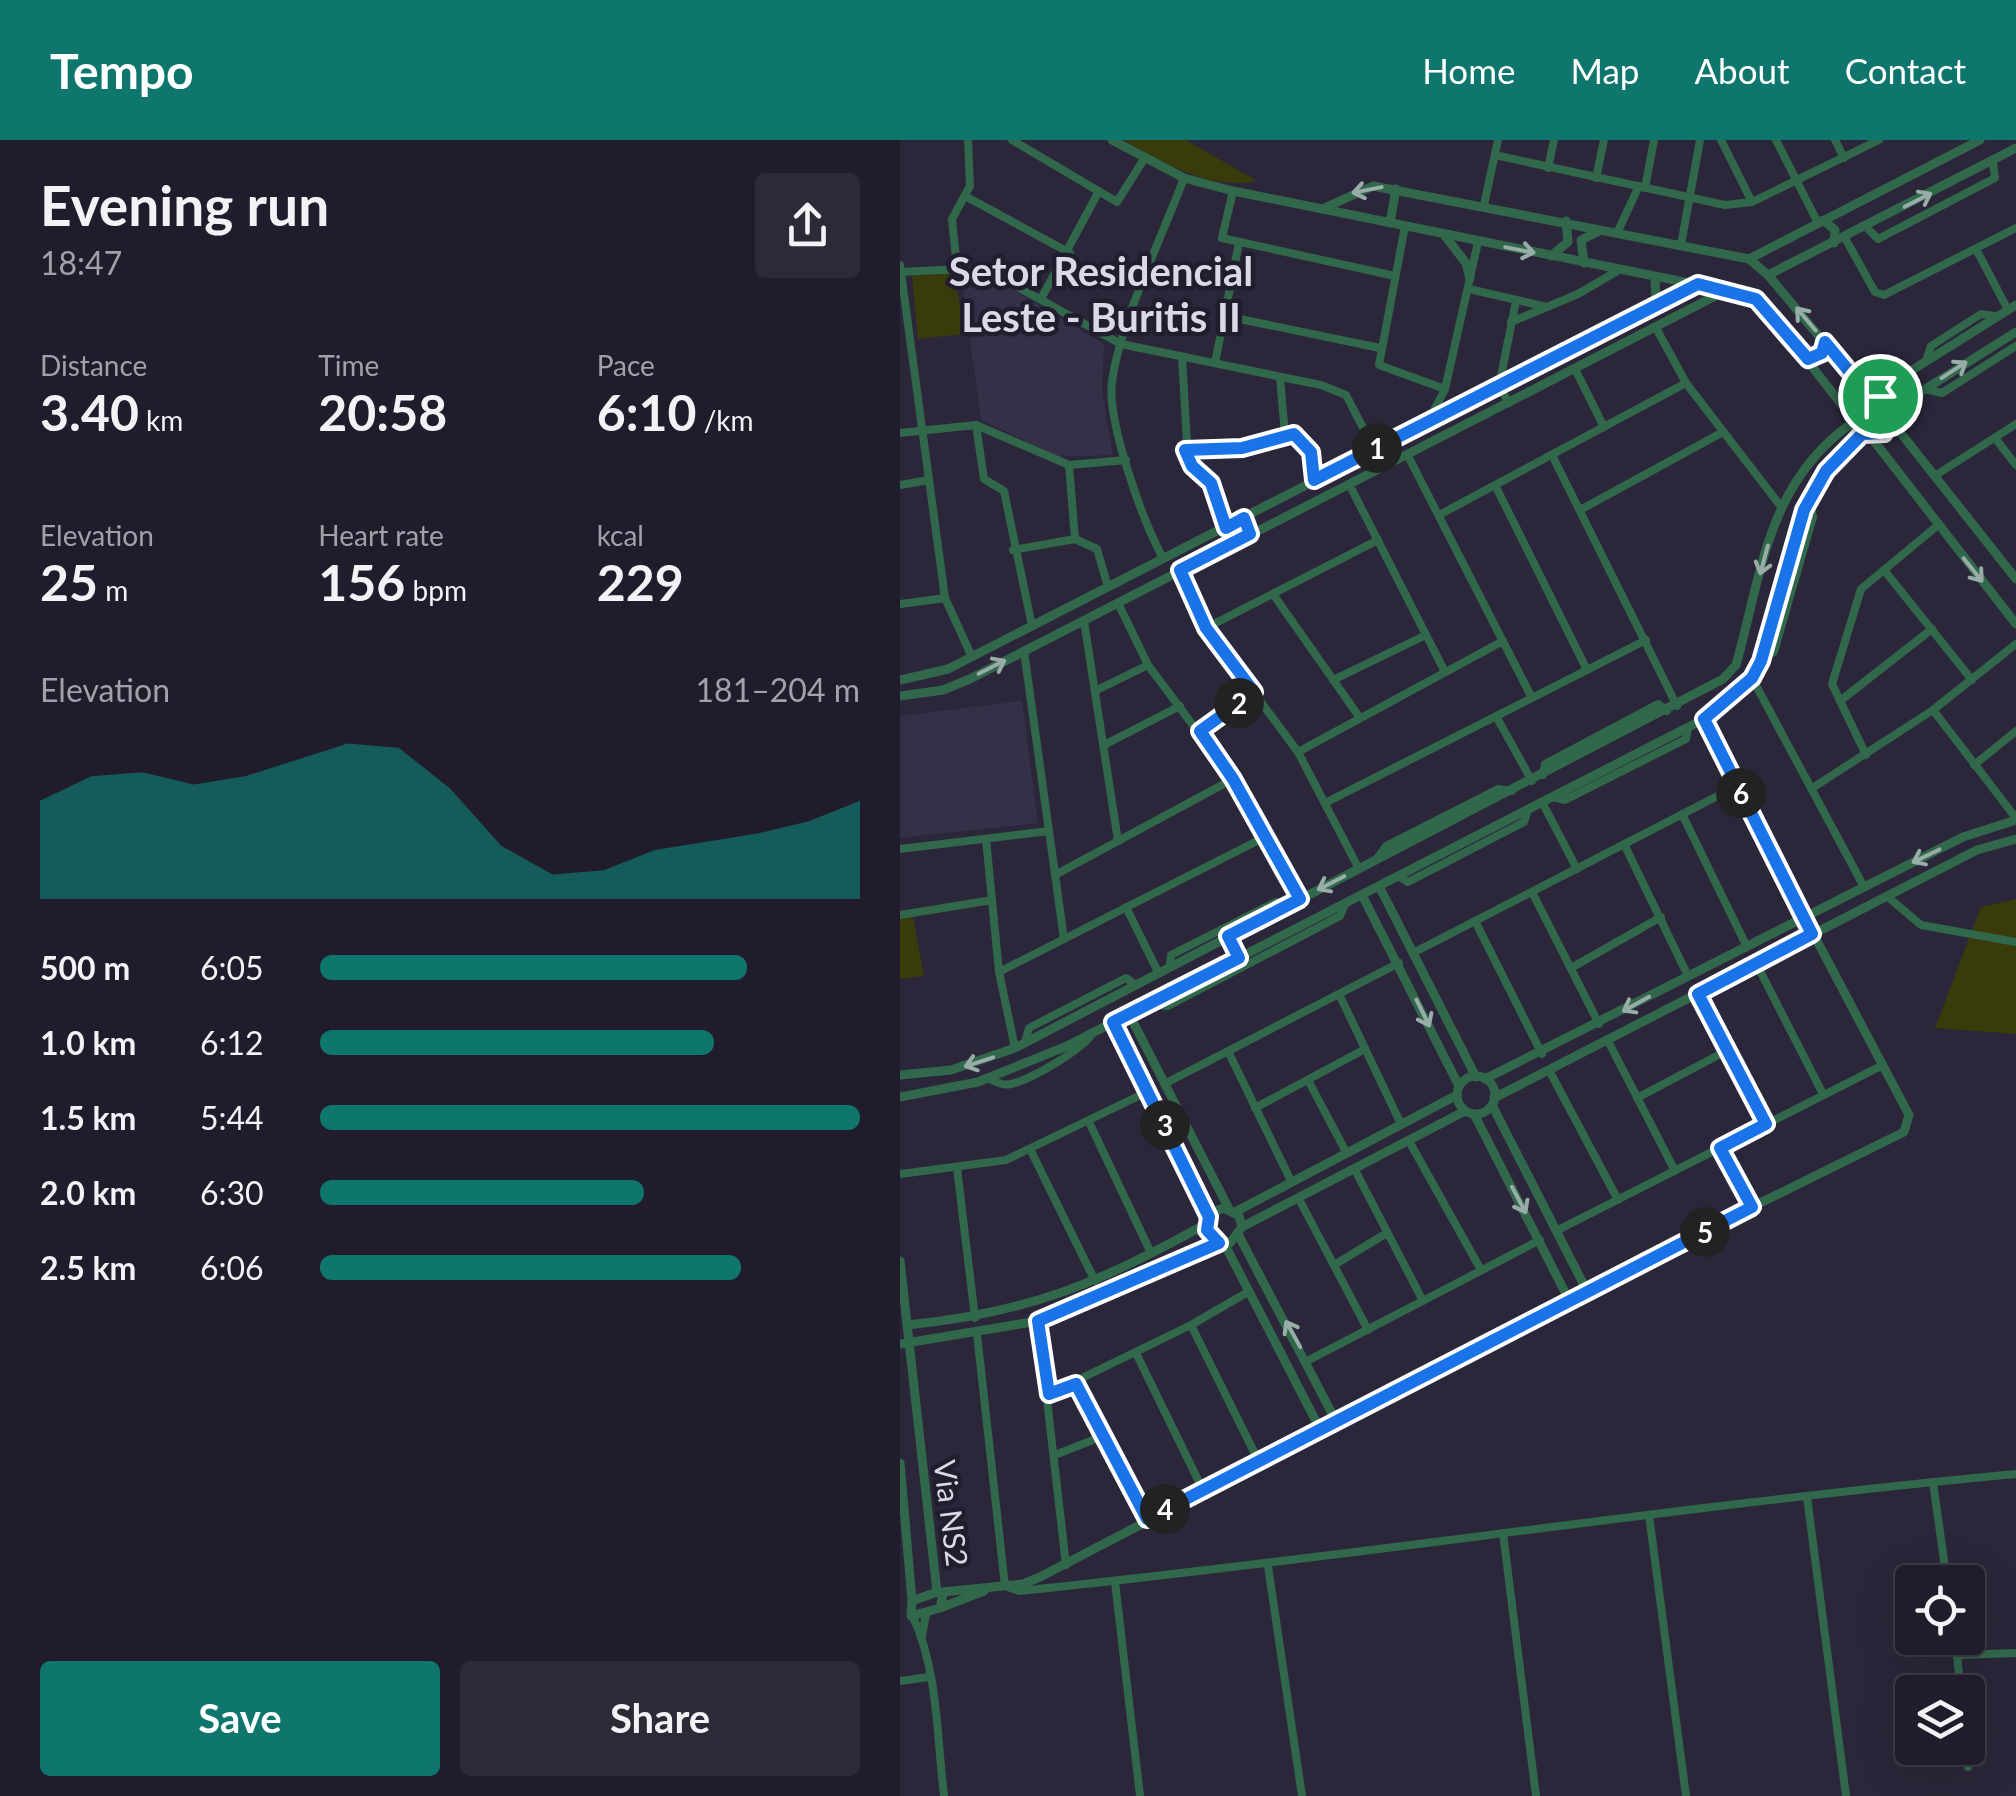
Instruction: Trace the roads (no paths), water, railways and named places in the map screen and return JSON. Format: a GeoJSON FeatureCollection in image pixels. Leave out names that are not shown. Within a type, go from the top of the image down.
{"type":"FeatureCollection","features":[{"type":"Feature","properties":{"kind":"street"},"geometry":{"type":"LineString","coordinates":[[958,268],[952,218],[970,186],[968,140]]}},
{"type":"Feature","properties":{"kind":"street"},"geometry":{"type":"LineString","coordinates":[[1012,140],[1117,202],[1144,159]]}},
{"type":"Feature","properties":{"kind":"street"},"geometry":{"type":"LineString","coordinates":[[1112,140],[1184,178],[1232,191],[1756,299],[1808,359],[1851,419],[2016,624]]}},
{"type":"Feature","properties":{"kind":"street"},"geometry":{"type":"LineString","coordinates":[[1484,205],[1498,140]]}},
{"type":"Feature","properties":{"kind":"street"},"geometry":{"type":"LineString","coordinates":[[1548,168],[1554,140]]}},
{"type":"Feature","properties":{"kind":"street"},"geometry":{"type":"LineString","coordinates":[[1596,178],[1604,140]]}},
{"type":"Feature","properties":{"kind":"street"},"geometry":{"type":"LineString","coordinates":[[1617,233],[1642,187],[1654,140]]}},
{"type":"Feature","properties":{"kind":"street"},"geometry":{"type":"LineString","coordinates":[[1681,245],[1700,140]]}},
{"type":"Feature","properties":{"kind":"street"},"geometry":{"type":"LineString","coordinates":[[1721,140],[1752,202]]}},
{"type":"Feature","properties":{"kind":"street"},"geometry":{"type":"LineString","coordinates":[[1776,140],[1820,222],[1835,230],[1834,243]]}},
{"type":"Feature","properties":{"kind":"street"},"geometry":{"type":"LineString","coordinates":[[1835,140],[1844,158]]}},
{"type":"Feature","properties":{"kind":"street"},"geometry":{"type":"LineString","coordinates":[[1495,155],[1724,205],[1752,202],[1878,140]]}},
{"type":"Feature","properties":{"kind":"street"},"geometry":{"type":"LineString","coordinates":[[1748,258],[1980,140]]}},
{"type":"Feature","properties":{"kind":"street"},"geometry":{"type":"LineString","coordinates":[[1768,274],[2013,150],[2016,163]]}},
{"type":"Feature","properties":{"kind":"street"},"geometry":{"type":"LineString","coordinates":[[1866,227],[1878,239],[1995,178],[1992,162]]}},
{"type":"Feature","properties":{"kind":"street"},"geometry":{"type":"LineString","coordinates":[[1163,558],[1145,524],[1126,460],[1111,387],[1122,344],[1184,178]]}},
{"type":"Feature","properties":{"kind":"street"},"geometry":{"type":"LineString","coordinates":[[900,1096],[988,1078],[1094,1032],[1704,719],[1752,678],[1762,657],[1810,500],[1826,471],[1866,436],[1884,433],[1892,422],[1892,410],[1886,399],[1871,394],[1768,274],[1748,258],[1396,189],[1362,188],[1322,209]]}},
{"type":"Feature","properties":{"kind":"street"},"geometry":{"type":"LineString","coordinates":[[1390,223],[1396,189]]}},
{"type":"Feature","properties":{"kind":"street"},"geometry":{"type":"LineString","coordinates":[[1042,298],[1070,252],[1099,191]]}},
{"type":"Feature","properties":{"kind":"street"},"geometry":{"type":"LineString","coordinates":[[1232,191],[1222,238],[1394,276]]}},
{"type":"Feature","properties":{"kind":"street"},"geometry":{"type":"LineString","coordinates":[[965,196],[1070,252]]}},
{"type":"Feature","properties":{"kind":"street"},"geometry":{"type":"LineString","coordinates":[[1551,256],[1568,242],[1566,222]]}},
{"type":"Feature","properties":{"kind":"street"},"geometry":{"type":"LineString","coordinates":[[1404,226],[1380,365],[1445,389]]}},
{"type":"Feature","properties":{"kind":"street"},"geometry":{"type":"LineString","coordinates":[[1584,262],[1581,240],[1601,230]]}},
{"type":"Feature","properties":{"kind":"street"},"geometry":{"type":"LineString","coordinates":[[1845,238],[1875,292],[1884,295],[2016,230]]}},
{"type":"Feature","properties":{"kind":"street"},"geometry":{"type":"LineString","coordinates":[[1445,236],[1466,263],[1469,284]]}},
{"type":"Feature","properties":{"kind":"street"},"geometry":{"type":"LineString","coordinates":[[1428,422],[1445,389],[1478,242]]}},
{"type":"Feature","properties":{"kind":"street"},"geometry":{"type":"LineString","coordinates":[[1215,363],[1240,243]]}},
{"type":"Feature","properties":{"kind":"street"},"geometry":{"type":"LineString","coordinates":[[900,1075],[951,1070],[1015,1048],[1723,680],[1736,666],[1780,504],[1806,464],[1851,419],[1856,402],[2012,306],[1976,248]]}},
{"type":"Feature","properties":{"kind":"street"},"geometry":{"type":"LineString","coordinates":[[972,657],[945,598],[900,269],[983,268],[1122,344],[1280,376],[1346,395],[1374,449]]}},
{"type":"Feature","properties":{"kind":"street"},"geometry":{"type":"LineString","coordinates":[[1511,322],[1547,308],[1619,270]]}},
{"type":"Feature","properties":{"kind":"street"},"geometry":{"type":"LineString","coordinates":[[1655,276],[1656,307]]}},
{"type":"Feature","properties":{"kind":"street"},"geometry":{"type":"LineString","coordinates":[[1469,284],[1547,308]]}},
{"type":"Feature","properties":{"kind":"street"},"geometry":{"type":"LineString","coordinates":[[900,680],[932,676],[972,657],[1698,284]]}},
{"type":"Feature","properties":{"kind":"street"},"geometry":{"type":"LineString","coordinates":[[900,696],[943,690],[1024,651],[1727,290]]}},
{"type":"Feature","properties":{"kind":"street"},"geometry":{"type":"LineString","coordinates":[[1508,402],[1499,386],[1516,300]]}},
{"type":"Feature","properties":{"kind":"street"},"geometry":{"type":"LineString","coordinates":[[1225,316],[1380,348]]}},
{"type":"Feature","properties":{"kind":"street"},"geometry":{"type":"LineString","coordinates":[[1656,328],[1686,383],[1780,504]]}},
{"type":"Feature","properties":{"kind":"street"},"geometry":{"type":"LineString","coordinates":[[1892,410],[2016,332]]}},
{"type":"Feature","properties":{"kind":"street"},"geometry":{"type":"LineString","coordinates":[[1808,359],[1822,353],[1825,342]]}},
{"type":"Feature","properties":{"kind":"street"},"geometry":{"type":"LineString","coordinates":[[900,346],[911,345]]}},
{"type":"Feature","properties":{"kind":"street"},"geometry":{"type":"LineString","coordinates":[[1925,389],[1942,393],[2016,346]]}},
{"type":"Feature","properties":{"kind":"street"},"geometry":{"type":"LineString","coordinates":[[900,358],[914,356]]}},
{"type":"Feature","properties":{"kind":"street"},"geometry":{"type":"LineString","coordinates":[[1182,357],[1185,450],[1192,466],[1211,483],[1226,528]]}},
{"type":"Feature","properties":{"kind":"street"},"geometry":{"type":"LineString","coordinates":[[1575,369],[1604,427]]}},
{"type":"Feature","properties":{"kind":"street"},"geometry":{"type":"LineString","coordinates":[[1280,376],[1285,435]]}},
{"type":"Feature","properties":{"kind":"street"},"geometry":{"type":"LineString","coordinates":[[1438,515],[1686,383]]}},
{"type":"Feature","properties":{"kind":"street"},"geometry":{"type":"LineString","coordinates":[[1485,393],[1495,410]]}},
{"type":"Feature","properties":{"kind":"street"},"geometry":{"type":"LineString","coordinates":[[1892,422],[2016,579]]}},
{"type":"Feature","properties":{"kind":"street"},"geometry":{"type":"LineString","coordinates":[[1936,475],[2016,424]]}},
{"type":"Feature","properties":{"kind":"street"},"geometry":{"type":"LineString","coordinates":[[900,433],[976,425],[1070,465],[1126,460]]}},
{"type":"Feature","properties":{"kind":"street"},"geometry":{"type":"LineString","coordinates":[[976,425],[984,479],[1004,491],[1013,550],[1032,626]]}},
{"type":"Feature","properties":{"kind":"street"},"geometry":{"type":"LineString","coordinates":[[1580,510],[1723,432]]}},
{"type":"Feature","properties":{"kind":"street"},"geometry":{"type":"LineString","coordinates":[[1185,450],[1242,448],[1294,434],[1311,452],[1314,480]]}},
{"type":"Feature","properties":{"kind":"street"},"geometry":{"type":"LineString","coordinates":[[1995,438],[2016,465]]}},
{"type":"Feature","properties":{"kind":"street"},"geometry":{"type":"LineString","coordinates":[[1407,454],[1532,698]]}},
{"type":"Feature","properties":{"kind":"street"},"geometry":{"type":"LineString","coordinates":[[1552,455],[1646,640],[1672,708]]}},
{"type":"Feature","properties":{"kind":"street"},"geometry":{"type":"LineString","coordinates":[[1070,465],[1075,539]]}},
{"type":"Feature","properties":{"kind":"street"},"geometry":{"type":"LineString","coordinates":[[900,485],[929,480]]}},
{"type":"Feature","properties":{"kind":"street"},"geometry":{"type":"LineString","coordinates":[[1349,484],[1445,672]]}},
{"type":"Feature","properties":{"kind":"street"},"geometry":{"type":"LineString","coordinates":[[1495,485],[1586,670]]}},
{"type":"Feature","properties":{"kind":"street"},"geometry":{"type":"LineString","coordinates":[[1258,510],[1266,526]]}},
{"type":"Feature","properties":{"kind":"street"},"geometry":{"type":"LineString","coordinates":[[1244,518],[1250,534]]}},
{"type":"Feature","properties":{"kind":"street"},"geometry":{"type":"LineString","coordinates":[[1866,755],[1832,684],[1861,590],[1937,526]]}},
{"type":"Feature","properties":{"kind":"street"},"geometry":{"type":"LineString","coordinates":[[1013,550],[1075,539],[1097,549],[1108,587]]}},
{"type":"Feature","properties":{"kind":"street"},"geometry":{"type":"LineString","coordinates":[[1206,628],[1378,540]]}},
{"type":"Feature","properties":{"kind":"street"},"geometry":{"type":"LineString","coordinates":[[1180,570],[1206,628],[1298,752],[1359,869]]}},
{"type":"Feature","properties":{"kind":"street"},"geometry":{"type":"LineString","coordinates":[[1884,570],[1972,680]]}},
{"type":"Feature","properties":{"kind":"street"},"geometry":{"type":"LineString","coordinates":[[1096,593],[1105,610]]}},
{"type":"Feature","properties":{"kind":"street"},"geometry":{"type":"LineString","coordinates":[[1273,594],[1360,718]]}},
{"type":"Feature","properties":{"kind":"street"},"geometry":{"type":"LineString","coordinates":[[900,604],[945,598]]}},
{"type":"Feature","properties":{"kind":"street"},"geometry":{"type":"LineString","coordinates":[[1084,599],[1118,841]]}},
{"type":"Feature","properties":{"kind":"street"},"geometry":{"type":"LineString","coordinates":[[1118,602],[1148,665],[1233,779],[1300,899]]}},
{"type":"Feature","properties":{"kind":"street"},"geometry":{"type":"LineString","coordinates":[[2002,608],[2016,607]]}},
{"type":"Feature","properties":{"kind":"street"},"geometry":{"type":"LineString","coordinates":[[1840,701],[1932,629]]}},
{"type":"Feature","properties":{"kind":"street"},"geometry":{"type":"LineString","coordinates":[[1333,680],[1426,635]]}},
{"type":"Feature","properties":{"kind":"street"},"geometry":{"type":"LineString","coordinates":[[1298,752],[1503,640]]}},
{"type":"Feature","properties":{"kind":"street"},"geometry":{"type":"LineString","coordinates":[[1324,804],[1646,640]]}},
{"type":"Feature","properties":{"kind":"street"},"geometry":{"type":"LineString","coordinates":[[1814,787],[1933,710],[2016,644]]}},
{"type":"Feature","properties":{"kind":"street"},"geometry":{"type":"LineString","coordinates":[[1024,651],[1064,939]]}},
{"type":"Feature","properties":{"kind":"street"},"geometry":{"type":"LineString","coordinates":[[1095,691],[1148,665]]}},
{"type":"Feature","properties":{"kind":"street"},"geometry":{"type":"LineString","coordinates":[[1752,678],[1814,787],[1864,887]]}},
{"type":"Feature","properties":{"kind":"street"},"geometry":{"type":"LineString","coordinates":[[1200,731],[1254,692]]}},
{"type":"Feature","properties":{"kind":"street"},"geometry":{"type":"LineString","coordinates":[[1543,775],[1545,764],[1658,704],[1672,708]]}},
{"type":"Feature","properties":{"kind":"street"},"geometry":{"type":"LineString","coordinates":[[1104,745],[1180,706]]}},
{"type":"Feature","properties":{"kind":"street"},"geometry":{"type":"LineString","coordinates":[[907,1325],[975,1318],[1034,1304],[1094,1282],[1208,1221],[1218,1209],[1232,1210],[1401,1124],[1481,1078],[1542,1054],[1964,837],[2016,819],[1933,710]]}},
{"type":"Feature","properties":{"kind":"street"},"geometry":{"type":"LineString","coordinates":[[1496,716],[1532,781]]}},
{"type":"Feature","properties":{"kind":"street"},"geometry":{"type":"LineString","coordinates":[[908,1602],[940,1592],[1023,1584],[1066,1565],[1202,1490],[1904,1132],[1909,1115],[1704,719]]}},
{"type":"Feature","properties":{"kind":"street"},"geometry":{"type":"LineString","coordinates":[[1548,799],[1565,800],[1686,739],[1688,729]]}},
{"type":"Feature","properties":{"kind":"street"},"geometry":{"type":"LineString","coordinates":[[1974,766],[2016,731]]}},
{"type":"Feature","properties":{"kind":"street"},"geometry":{"type":"LineString","coordinates":[[1578,757],[1590,778]]}},
{"type":"Feature","properties":{"kind":"street"},"geometry":{"type":"LineString","coordinates":[[1055,875],[1233,779]]}},
{"type":"Feature","properties":{"kind":"street"},"geometry":{"type":"LineString","coordinates":[[1415,952],[1737,786]]}},
{"type":"Feature","properties":{"kind":"street"},"geometry":{"type":"LineString","coordinates":[[1376,860],[1386,846],[1498,789],[1512,791]]}},
{"type":"Feature","properties":{"kind":"street"},"geometry":{"type":"LineString","coordinates":[[1548,799],[1577,869]]}},
{"type":"Feature","properties":{"kind":"street"},"geometry":{"type":"LineString","coordinates":[[1398,876],[1408,882],[1425,874],[1524,822],[1528,810]]}},
{"type":"Feature","properties":{"kind":"street"},"geometry":{"type":"LineString","coordinates":[[1682,814],[1748,947]]}},
{"type":"Feature","properties":{"kind":"street"},"geometry":{"type":"LineString","coordinates":[[1446,824],[1457,846]]}},
{"type":"Feature","properties":{"kind":"street"},"geometry":{"type":"LineString","coordinates":[[900,849],[1049,832]]}},
{"type":"Feature","properties":{"kind":"street"},"geometry":{"type":"LineString","coordinates":[[999,972],[1265,837]]}},
{"type":"Feature","properties":{"kind":"street"},"geometry":{"type":"LineString","coordinates":[[986,839],[999,972],[1015,1048]]}},
{"type":"Feature","properties":{"kind":"street"},"geometry":{"type":"LineString","coordinates":[[904,1343],[1038,1321],[1222,1243],[1408,1141],[1493,1101],[1977,850],[2016,839]]}},
{"type":"Feature","properties":{"kind":"street"},"geometry":{"type":"LineString","coordinates":[[1624,844],[1688,976]]}},
{"type":"Feature","properties":{"kind":"street"},"geometry":{"type":"LineString","coordinates":[[1380,886],[1588,1293]]}},
{"type":"Feature","properties":{"kind":"street"},"geometry":{"type":"LineString","coordinates":[[1532,892],[1599,1024]]}},
{"type":"Feature","properties":{"kind":"street"},"geometry":{"type":"LineString","coordinates":[[1362,895],[1399,963],[1458,1091],[1570,1302]]}},
{"type":"Feature","properties":{"kind":"street"},"geometry":{"type":"LineString","coordinates":[[1888,897],[1921,925],[2016,942]]}},
{"type":"Feature","properties":{"kind":"street"},"geometry":{"type":"LineString","coordinates":[[900,915],[992,900]]}},
{"type":"Feature","properties":{"kind":"street"},"geometry":{"type":"LineString","coordinates":[[1170,966],[1170,955],[1276,902],[1289,905]]}},
{"type":"Feature","properties":{"kind":"street"},"geometry":{"type":"LineString","coordinates":[[1150,1004],[1168,1006],[1340,916],[1346,904]]}},
{"type":"Feature","properties":{"kind":"street"},"geometry":{"type":"LineString","coordinates":[[1126,907],[1158,972]]}},
{"type":"Feature","properties":{"kind":"street"},"geometry":{"type":"LineString","coordinates":[[1570,968],[1660,916]]}},
{"type":"Feature","properties":{"kind":"street"},"geometry":{"type":"LineString","coordinates":[[1475,921],[1542,1054]]}},
{"type":"Feature","properties":{"kind":"street"},"geometry":{"type":"LineString","coordinates":[[1228,936],[1239,958]]}},
{"type":"Feature","properties":{"kind":"street"},"geometry":{"type":"LineString","coordinates":[[1164,1084],[1399,963]]}},
{"type":"Feature","properties":{"kind":"street"},"geometry":{"type":"LineString","coordinates":[[1756,963],[1824,1094]]}},
{"type":"Feature","properties":{"kind":"street"},"geometry":{"type":"LineString","coordinates":[[1339,994],[1401,1124]]}},
{"type":"Feature","properties":{"kind":"street"},"geometry":{"type":"LineString","coordinates":[[1698,994],[1766,1124]]}},
{"type":"Feature","properties":{"kind":"street"},"geometry":{"type":"LineString","coordinates":[[1129,1014],[1232,1210],[1336,1422]]}},
{"type":"Feature","properties":{"kind":"street"},"geometry":{"type":"LineString","coordinates":[[1113,1022],[1208,1221],[1210,1236],[1222,1243],[1320,1430]]}},
{"type":"Feature","properties":{"kind":"street"},"geometry":{"type":"LineString","coordinates":[[1607,1040],[1675,1171]]}},
{"type":"Feature","properties":{"kind":"street"},"geometry":{"type":"LineString","coordinates":[[1256,1108],[1365,1049]]}},
{"type":"Feature","properties":{"kind":"street"},"geometry":{"type":"LineString","coordinates":[[1637,1098],[1728,1050]]}},
{"type":"Feature","properties":{"kind":"street"},"geometry":{"type":"LineString","coordinates":[[1228,1051],[1291,1180]]}},
{"type":"Feature","properties":{"kind":"street"},"geometry":{"type":"LineString","coordinates":[[1556,1231],[1884,1065]]}},
{"type":"Feature","properties":{"kind":"street"},"geometry":{"type":"LineString","coordinates":[[1549,1070],[1618,1200]]}},
{"type":"Feature","properties":{"kind":"street"},"geometry":{"type":"LineString","coordinates":[[1308,1080],[1346,1152]]}},
{"type":"Feature","properties":{"kind":"street"},"geometry":{"type":"LineString","coordinates":[[900,1174],[957,1168],[1031,1151],[1149,1091]]}},
{"type":"Feature","properties":{"kind":"street"},"geometry":{"type":"LineString","coordinates":[[1089,1122],[1151,1253]]}},
{"type":"Feature","properties":{"kind":"street"},"geometry":{"type":"LineString","coordinates":[[1408,1141],[1480,1270]]}},
{"type":"Feature","properties":{"kind":"street"},"geometry":{"type":"LineString","coordinates":[[1720,1148],[1752,1207]]}},
{"type":"Feature","properties":{"kind":"street"},"geometry":{"type":"LineString","coordinates":[[1031,1151],[1094,1282]]}},
{"type":"Feature","properties":{"kind":"street"},"geometry":{"type":"LineString","coordinates":[[957,1168],[975,1318]]}},
{"type":"Feature","properties":{"kind":"street"},"geometry":{"type":"LineString","coordinates":[[1354,1170],[1422,1301]]}},
{"type":"Feature","properties":{"kind":"street"},"geometry":{"type":"LineString","coordinates":[[1299,1199],[1368,1330]]}},
{"type":"Feature","properties":{"kind":"street"},"geometry":{"type":"LineString","coordinates":[[1334,1264],[1388,1233]]}},
{"type":"Feature","properties":{"kind":"street"},"geometry":{"type":"LineString","coordinates":[[1307,1361],[1540,1240]]}},
{"type":"Feature","properties":{"kind":"street","name":"Via NS2"},"geometry":{"type":"LineString","coordinates":[[900,1261],[907,1325],[904,1343],[940,1608]]}},
{"type":"Feature","properties":{"kind":"street"},"geometry":{"type":"LineString","coordinates":[[1049,1394],[1076,1384],[1248,1292]]}},
{"type":"Feature","properties":{"kind":"street"},"geometry":{"type":"LineString","coordinates":[[1038,1321],[1066,1565]]}},
{"type":"Feature","properties":{"kind":"street"},"geometry":{"type":"LineString","coordinates":[[1191,1325],[1258,1462]]}},
{"type":"Feature","properties":{"kind":"street"},"geometry":{"type":"LineString","coordinates":[[977,1334],[1005,1586]]}},
{"type":"Feature","properties":{"kind":"street"},"geometry":{"type":"LineString","coordinates":[[1136,1353],[1202,1490]]}},
{"type":"Feature","properties":{"kind":"street"},"geometry":{"type":"LineString","coordinates":[[1076,1384],[1147,1519]]}},
{"type":"Feature","properties":{"kind":"street"},"geometry":{"type":"LineString","coordinates":[[1055,1456],[1103,1436]]}},
{"type":"Feature","properties":{"kind":"street","name":"Via NS2"},"geometry":{"type":"LineString","coordinates":[[900,1463],[908,1617]]}},
{"type":"Feature","properties":{"kind":"street"},"geometry":{"type":"LineString","coordinates":[[1005,1586],[1020,1592],[1268,1566],[1503,1532],[2016,1474]]}},
{"type":"Feature","properties":{"kind":"street"},"geometry":{"type":"LineString","coordinates":[[1933,1482],[1945,1565]]}},
{"type":"Feature","properties":{"kind":"street"},"geometry":{"type":"LineString","coordinates":[[1807,1497],[1846,1796]]}},
{"type":"Feature","properties":{"kind":"street"},"geometry":{"type":"LineString","coordinates":[[1650,1515],[1686,1796]]}},
{"type":"Feature","properties":{"kind":"street"},"geometry":{"type":"LineString","coordinates":[[1503,1532],[1536,1796]]}},
{"type":"Feature","properties":{"kind":"street"},"geometry":{"type":"LineString","coordinates":[[1268,1566],[1302,1796]]}},
{"type":"Feature","properties":{"kind":"street"},"geometry":{"type":"LineString","coordinates":[[1115,1582],[1140,1796]]}},
{"type":"Feature","properties":{"kind":"street"},"geometry":{"type":"LineString","coordinates":[[922,1636],[908,1617],[926,1614],[991,1587]]}},
{"type":"Feature","properties":{"kind":"street"},"geometry":{"type":"LineString","coordinates":[[926,1614],[922,1636],[944,1796]]}},
{"type":"Feature","properties":{"kind":"street"},"geometry":{"type":"LineString","coordinates":[[1985,1654],[2016,1653]]}},
{"type":"Feature","properties":{"kind":"street"},"geometry":{"type":"LineString","coordinates":[[1957,1655],[1959,1675]]}},
{"type":"Feature","properties":{"kind":"street"},"geometry":{"type":"LineString","coordinates":[[900,1681],[929,1677]]}},
{"type":"Feature","properties":{"kind":"district","name":"Setor Residencial Leste - Buritis II"},"geometry":{"type":"Point","coordinates":[1101,294]}}]}
